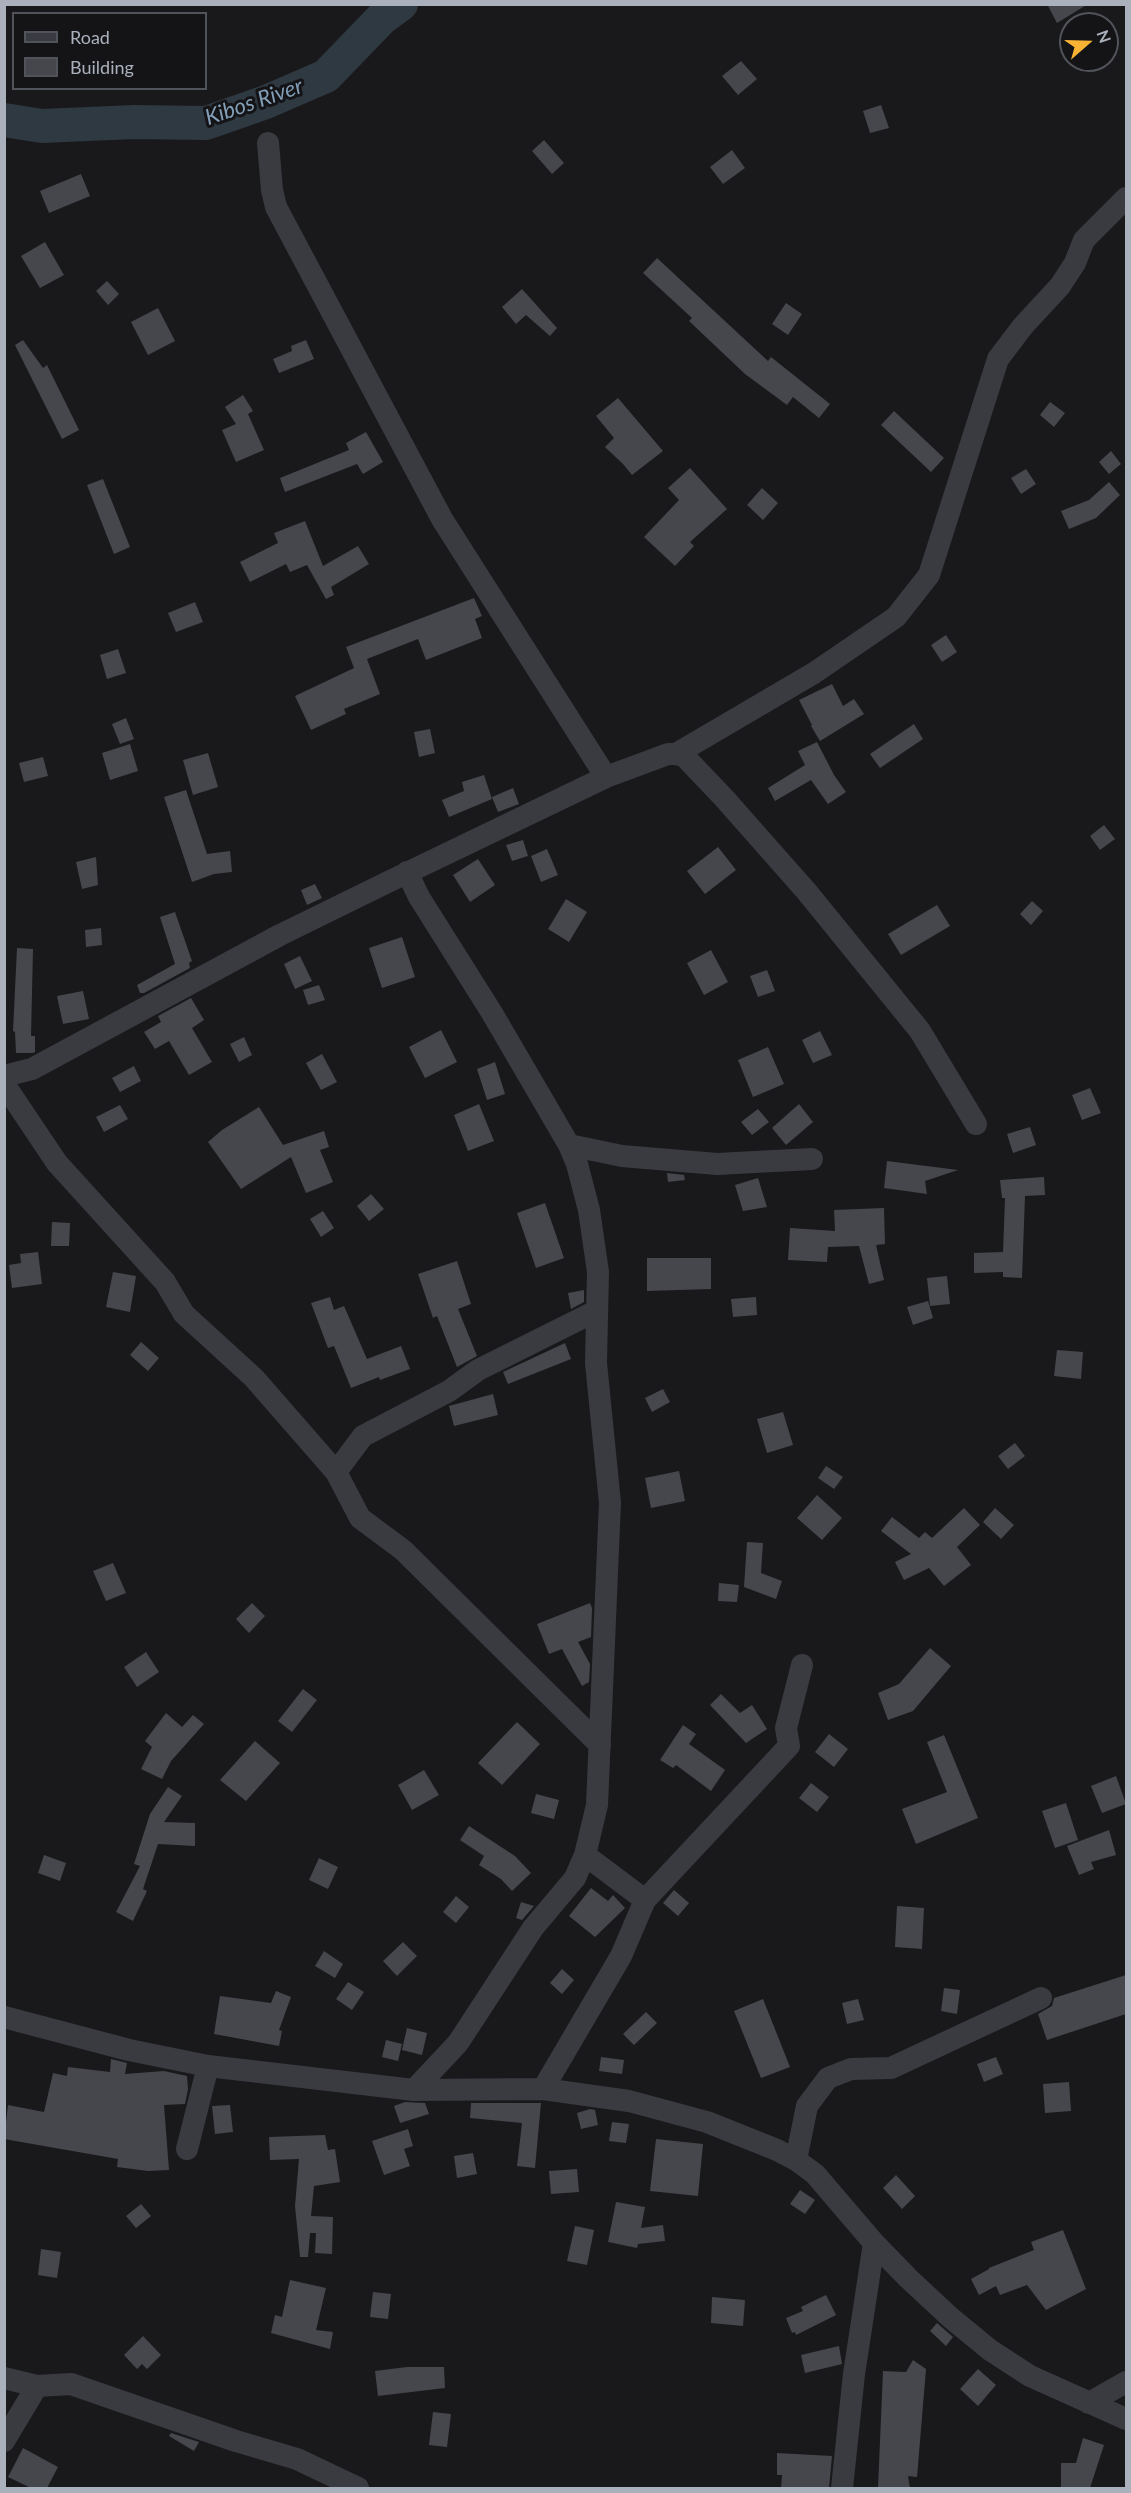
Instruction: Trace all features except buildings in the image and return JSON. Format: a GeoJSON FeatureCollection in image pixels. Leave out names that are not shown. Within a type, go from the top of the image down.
{"type":"FeatureCollection","features":[{"type":"Feature","properties":{"kind":"street"},"geometry":{"type":"LineString","coordinates":[[268,142],[272,190],[276,207],[442,519],[606,777]]}},
{"type":"Feature","properties":{"kind":"street"},"geometry":{"type":"LineString","coordinates":[[676,754],[814,673],[896,617],[928,575],[998,359],[1023,326],[1060,286],[1075,263],[1084,240],[1126,198]]}},
{"type":"Feature","properties":{"kind":"street"},"geometry":{"type":"LineString","coordinates":[[4,1076],[32,1069],[280,935],[606,777],[668,754],[676,754],[684,756],[800,884],[920,1031],[976,1124]]}},
{"type":"Feature","properties":{"kind":"street"},"geometry":{"type":"LineString","coordinates":[[407,873],[419,897],[492,1013],[569,1145],[577,1164],[589,1210],[598,1272],[596,1363],[610,1503],[597,1805],[585,1855],[575,1878],[533,1928],[458,2043],[414,2090]]}},
{"type":"Feature","properties":{"kind":"street"},"geometry":{"type":"LineString","coordinates":[[4,1084],[57,1163],[165,1282],[184,1314],[254,1378],[336,1472],[360,1518],[403,1550],[600,1745]]}},
{"type":"Feature","properties":{"kind":"street"},"geometry":{"type":"LineString","coordinates":[[569,1145],[622,1156],[717,1164],[812,1159]]}},
{"type":"Feature","properties":{"kind":"street"},"geometry":{"type":"LineString","coordinates":[[336,1472],[363,1436],[449,1392],[478,1370],[596,1311]]}},
{"type":"Feature","properties":{"kind":"street"},"geometry":{"type":"LineString","coordinates":[[543,2089],[621,1956],[645,1900],[789,1746],[786,1728],[802,1665]]}},
{"type":"Feature","properties":{"kind":"street"},"geometry":{"type":"LineString","coordinates":[[585,1855],[645,1900]]}},
{"type":"Feature","properties":{"kind":"street"},"geometry":{"type":"LineString","coordinates":[[796,2160],[807,2106],[828,2078],[851,2069],[891,2068],[1041,1998]]}},
{"type":"Feature","properties":{"kind":"street"},"geometry":{"type":"LineString","coordinates":[[4,2017],[129,2050],[208,2066],[414,2090],[543,2089],[629,2101],[707,2122],[796,2160],[814,2174],[874,2243],[951,2318],[990,2350],[1030,2376],[1126,2419]]}},
{"type":"Feature","properties":{"kind":"street"},"geometry":{"type":"LineString","coordinates":[[187,2149],[208,2066]]}},
{"type":"Feature","properties":{"kind":"street"},"geometry":{"type":"LineString","coordinates":[[842,2488],[854,2374],[874,2243]]}},
{"type":"Feature","properties":{"kind":"street"},"geometry":{"type":"LineString","coordinates":[[4,2378],[37,2386],[71,2384],[236,2441],[297,2459],[358,2488]]}},
{"type":"Feature","properties":{"kind":"street"},"geometry":{"type":"LineString","coordinates":[[1089,2403],[1126,2382]]}},
{"type":"Feature","properties":{"kind":"street"},"geometry":{"type":"LineString","coordinates":[[4,2441],[37,2386]]}},
{"type":"Feature","properties":{"kind":"waterway","name":"Kibos River"},"geometry":{"type":"LineString","coordinates":[[4,120],[42,126],[134,122],[206,123],[266,102],[326,76],[382,18],[401,4]]}}]}
